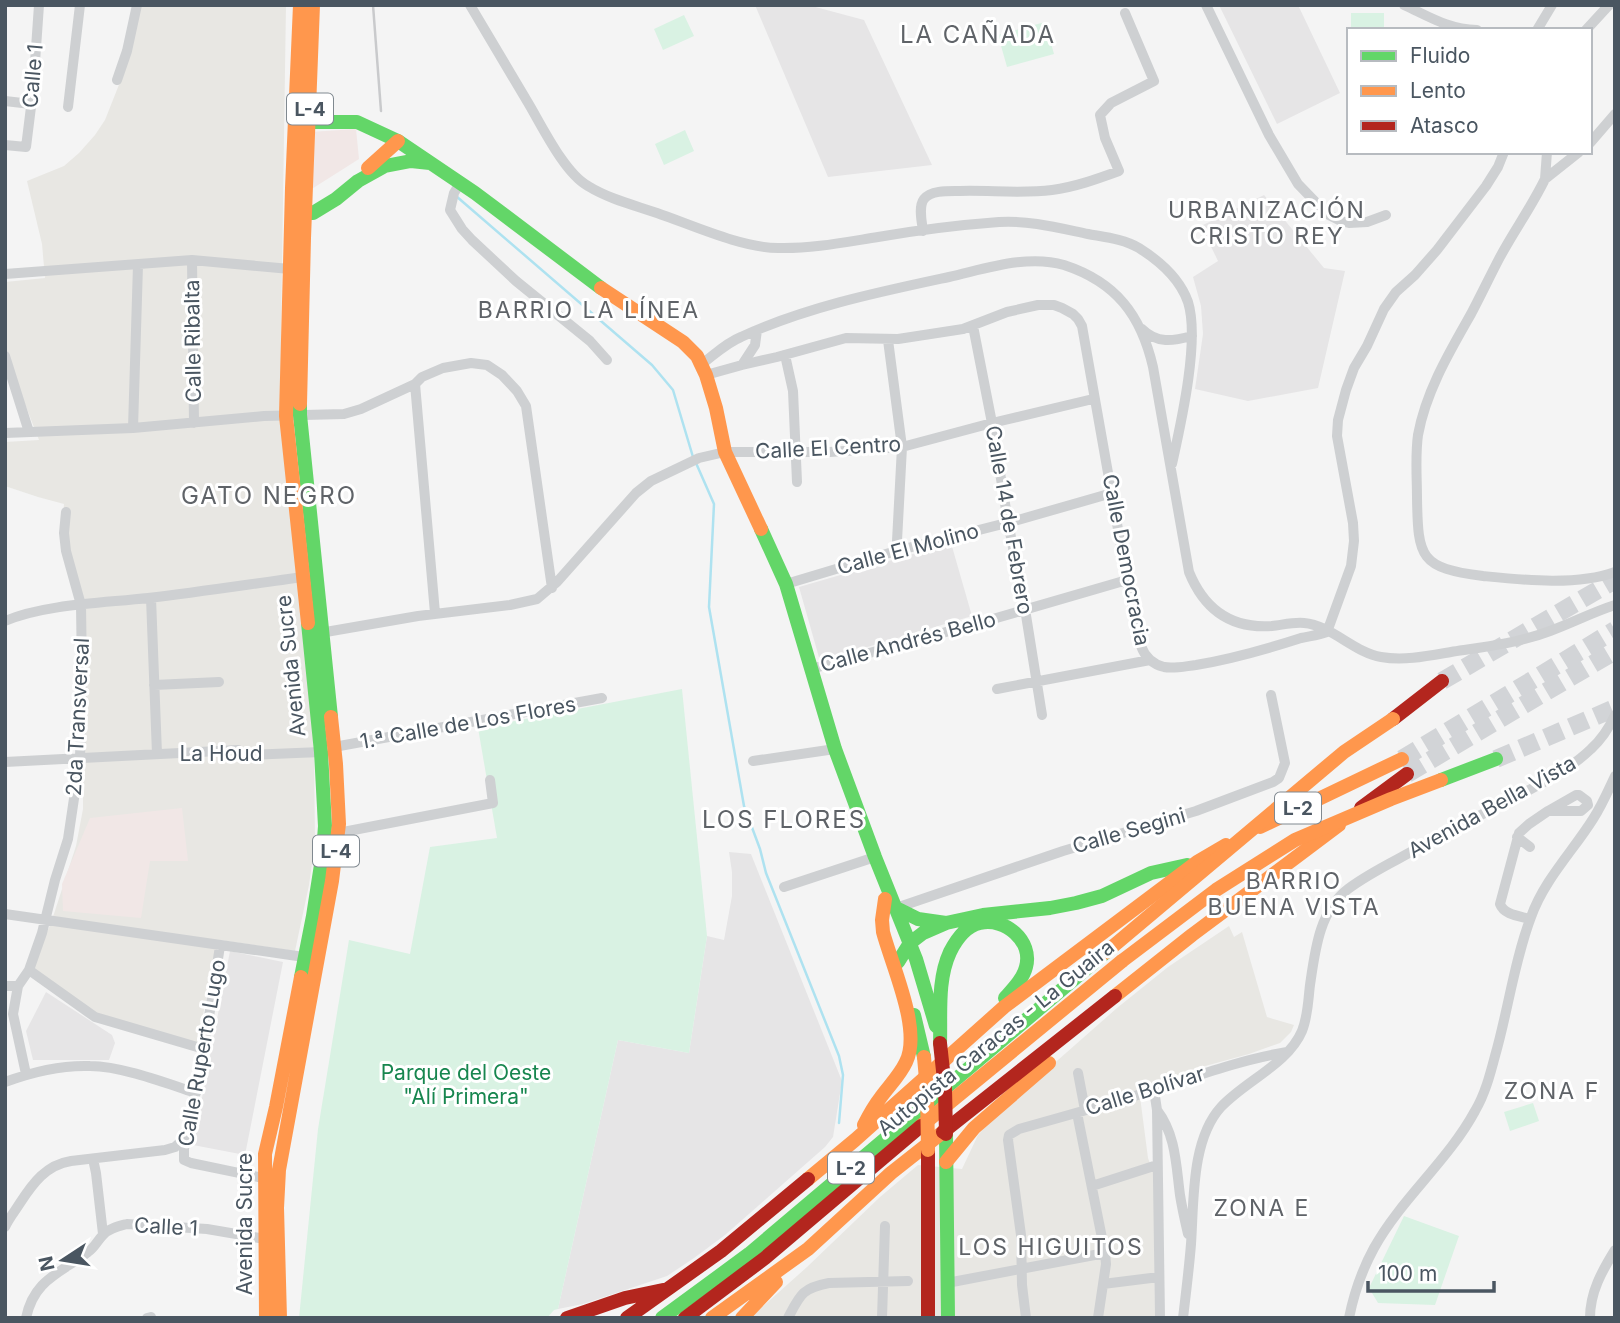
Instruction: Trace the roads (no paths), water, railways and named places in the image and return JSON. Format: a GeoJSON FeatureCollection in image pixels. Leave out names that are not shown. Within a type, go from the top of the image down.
{"type":"FeatureCollection","features":[{"type":"Feature","properties":{"kind":"main road","name":"Avenida Sucre"},"geometry":{"type":"LineString","coordinates":[[266,1318],[265,1239],[271,1179],[284,1139],[332,881],[338,833],[339,794],[328,750],[293,416],[300,5]]}},
{"type":"Feature","properties":{"kind":"main road","name":"Avenida Sucre"},"geometry":{"type":"LineString","coordinates":[[313,5],[309,122],[290,269],[293,416],[303,577],[316,634]]}},
{"type":"Feature","properties":{"kind":"main road"},"geometry":{"type":"LineString","coordinates":[[309,122],[357,122],[401,143],[475,192],[591,281],[683,342],[697,356],[704,369],[725,452],[786,584],[835,749],[882,874],[890,904],[898,962],[913,1010],[927,1090],[928,1318]]}},
{"type":"Feature","properties":{"kind":"main road"},"geometry":{"type":"LineString","coordinates":[[358,181],[367,169],[401,143]]}},
{"type":"Feature","properties":{"kind":"main road"},"geometry":{"type":"LineString","coordinates":[[394,163],[401,158],[401,143]]}},
{"type":"Feature","properties":{"kind":"main road"},"geometry":{"type":"LineString","coordinates":[[298,213],[313,213],[358,181],[385,166],[418,161],[431,164]]}},
{"type":"Feature","properties":{"kind":"main road","name":"Autopista Caracas - La Guaira"},"geometry":{"type":"LineString","coordinates":[[662,1318],[749,1254],[1344,752],[1442,681]]}},
{"type":"Feature","properties":{"kind":"main road","name":"Avenida Sucre"},"geometry":{"type":"LineString","coordinates":[[280,1318],[271,1179],[266,1146],[276,1107],[323,852],[328,750]]}},
{"type":"Feature","properties":{"kind":"main road","name":"Autopista Caracas - La Guaira"},"geometry":{"type":"LineString","coordinates":[[627,1318],[722,1251],[855,1140],[1004,1007],[1197,862],[1257,828],[1402,759]]}},
{"type":"Feature","properties":{"kind":"main road","name":"Autopista Caracas - La Guaira"},"geometry":{"type":"LineString","coordinates":[[685,1318],[765,1258],[1122,961],[1216,890],[1295,840],[1391,799],[1496,759]]}},
{"type":"Feature","properties":{"kind":"main road","name":"Autopista Caracas - La Guaira"},"geometry":{"type":"LineString","coordinates":[[712,1318],[808,1249],[880,1183],[1192,935],[1407,774]]}},
{"type":"Feature","properties":{"kind":"main road"},"geometry":{"type":"LineString","coordinates":[[898,962],[910,943],[923,933],[946,923],[984,915],[1076,903],[1102,896],[1152,873],[1197,862]]}},
{"type":"Feature","properties":{"kind":"main road"},"geometry":{"type":"LineString","coordinates":[[890,904],[918,919],[946,923]]}},
{"type":"Feature","properties":{"kind":"main road"},"geometry":{"type":"LineString","coordinates":[[890,904],[910,943],[931,1005],[940,1043],[945,1081],[948,1318]]}},
{"type":"Feature","properties":{"kind":"main road"},"geometry":{"type":"LineString","coordinates":[[855,1140],[876,1104],[901,1070],[910,1051],[904,1002],[883,934],[882,921],[890,904]]}},
{"type":"Feature","properties":{"kind":"main road"},"geometry":{"type":"LineString","coordinates":[[940,1043],[942,993],[948,957],[956,941],[968,930],[991,922],[1016,933],[1023,940],[1028,958],[1021,978],[978,1030]]}},
{"type":"Feature","properties":{"kind":"main road"},"geometry":{"type":"LineString","coordinates":[[946,1162],[975,1128],[1054,1059],[1123,990]]}},
{"type":"Feature","properties":{"kind":"main road","name":"L-2"},"geometry":{"type":"LineString","coordinates":[[935,1067],[1035,1014]]}},
{"type":"Feature","properties":{"kind":"main road","name":"L-2"},"geometry":{"type":"LineString","coordinates":[[814,1216],[880,1183]]}},
{"type":"Feature","properties":{"kind":"main road"},"geometry":{"type":"LineString","coordinates":[[742,1318],[808,1249]]}},
{"type":"Feature","properties":{"kind":"main road"},"geometry":{"type":"LineString","coordinates":[[567,1318],[625,1298],[670,1289]]}},
{"type":"Feature","properties":{"kind":"street","name":"Calle 1"},"geometry":{"type":"LineString","coordinates":[[5,145],[26,147],[40,5]]}},
{"type":"Feature","properties":{"kind":"street"},"geometry":{"type":"LineString","coordinates":[[68,107],[80,5]]}},
{"type":"Feature","properties":{"kind":"street"},"geometry":{"type":"LineString","coordinates":[[117,80],[127,51],[137,5]]}},
{"type":"Feature","properties":{"kind":"street"},"geometry":{"type":"LineString","coordinates":[[470,5],[573,175],[588,187],[612,197],[763,247],[797,248],[1001,222],[1061,228],[1138,247],[1175,279],[1188,301],[1191,318],[1188,379],[1171,468]]}},
{"type":"Feature","properties":{"kind":"street"},"geometry":{"type":"LineString","coordinates":[[1206,5],[1269,135],[1298,184],[1333,219],[1358,223],[1386,215]]}},
{"type":"Feature","properties":{"kind":"street"},"geometry":{"type":"LineString","coordinates":[[1404,5],[1447,25],[1460,28]]}},
{"type":"Feature","properties":{"kind":"street"},"geometry":{"type":"LineString","coordinates":[[1538,28],[1552,5]]}},
{"type":"Feature","properties":{"kind":"street"},"geometry":{"type":"LineString","coordinates":[[1588,28],[1609,5]]}},
{"type":"Feature","properties":{"kind":"street"},"geometry":{"type":"LineString","coordinates":[[923,231],[922,201],[938,192],[1052,190],[1119,172],[1105,138],[1100,115],[1111,103],[1154,81],[1125,13]]}},
{"type":"Feature","properties":{"kind":"street"},"geometry":{"type":"LineString","coordinates":[[5,101],[31,104]]}},
{"type":"Feature","properties":{"kind":"street"},"geometry":{"type":"LineString","coordinates":[[1592,141],[1615,114]]}},
{"type":"Feature","properties":{"kind":"street"},"geometry":{"type":"LineString","coordinates":[[1592,126],[1603,127]]}},
{"type":"Feature","properties":{"kind":"street"},"geometry":{"type":"LineString","coordinates":[[1327,632],[1351,566],[1354,541],[1337,436],[1338,420],[1354,368],[1384,309],[1396,292],[1437,250],[1486,186],[1503,154]]}},
{"type":"Feature","properties":{"kind":"street"},"geometry":{"type":"LineString","coordinates":[[1545,179],[1547,154]]}},
{"type":"Feature","properties":{"kind":"street"},"geometry":{"type":"LineString","coordinates":[[1576,154],[1545,179],[1452,346],[1428,401],[1416,456],[1419,542],[1426,557],[1432,562],[1475,575],[1561,581],[1585,580],[1615,572]]}},
{"type":"Feature","properties":{"kind":"street"},"geometry":{"type":"LineString","coordinates":[[460,183],[450,207],[462,229],[516,281],[590,341],[607,360]]}},
{"type":"Feature","properties":{"kind":"street"},"geometry":{"type":"LineString","coordinates":[[5,274],[191,260],[290,269]]}},
{"type":"Feature","properties":{"kind":"street","name":"Calle Ribalta"},"geometry":{"type":"LineString","coordinates":[[191,260],[194,423]]}},
{"type":"Feature","properties":{"kind":"street"},"geometry":{"type":"LineString","coordinates":[[704,369],[737,338],[820,308],[901,287],[1018,262],[1055,263],[1094,278],[1114,292],[1122,299],[1139,326],[1151,358],[1189,572],[1199,593],[1215,611],[1245,625],[1274,626],[1304,622],[1380,657],[1418,657],[1540,635],[1615,604]]}},
{"type":"Feature","properties":{"kind":"street"},"geometry":{"type":"LineString","coordinates":[[133,428],[138,265]]}},
{"type":"Feature","properties":{"kind":"street","name":"Calle Democracia"},"geometry":{"type":"LineString","coordinates":[[973,326],[1007,312],[1038,305],[1054,305],[1078,318],[1082,326],[1127,580],[1141,646],[1150,660],[1163,667],[1184,667],[1327,632]]}},
{"type":"Feature","properties":{"kind":"street"},"geometry":{"type":"LineString","coordinates":[[704,369],[742,365],[846,338],[888,340],[973,326]]}},
{"type":"Feature","properties":{"kind":"street","name":"Calle 14 de Febrero"},"geometry":{"type":"LineString","coordinates":[[973,326],[1042,715]]}},
{"type":"Feature","properties":{"kind":"street"},"geometry":{"type":"LineString","coordinates":[[1139,326],[1148,335],[1167,341],[1192,335]]}},
{"type":"Feature","properties":{"kind":"street"},"geometry":{"type":"LineString","coordinates":[[742,365],[755,345],[757,330]]}},
{"type":"Feature","properties":{"kind":"street"},"geometry":{"type":"LineString","coordinates":[[888,340],[902,447],[897,541]]}},
{"type":"Feature","properties":{"kind":"street"},"geometry":{"type":"LineString","coordinates":[[785,355],[793,391],[797,482]]}},
{"type":"Feature","properties":{"kind":"street"},"geometry":{"type":"LineString","coordinates":[[5,356],[29,432]]}},
{"type":"Feature","properties":{"kind":"street"},"geometry":{"type":"LineString","coordinates":[[5,433],[133,428],[264,416],[328,415],[353,412],[443,368],[479,363],[502,375],[523,399],[528,414],[552,588],[537,599],[521,603],[435,613],[316,634]]}},
{"type":"Feature","properties":{"kind":"street"},"geometry":{"type":"LineString","coordinates":[[415,384],[435,613]]}},
{"type":"Feature","properties":{"kind":"street","name":"Calle El Centro"},"geometry":{"type":"LineString","coordinates":[[552,588],[636,493],[650,481],[699,458],[725,452],[830,452],[902,447],[1093,399]]}},
{"type":"Feature","properties":{"kind":"street","name":"Calle El Molino"},"geometry":{"type":"LineString","coordinates":[[786,584],[895,551],[1112,494]]}},
{"type":"Feature","properties":{"kind":"street","name":"2da Transversal"},"geometry":{"type":"LineString","coordinates":[[18,986],[29,970],[42,933],[68,839],[80,758],[81,605],[66,551],[66,512]]}},
{"type":"Feature","properties":{"kind":"street"},"geometry":{"type":"LineString","coordinates":[[5,621],[25,614],[81,605],[303,577]]}},
{"type":"Feature","properties":{"kind":"street","name":"Calle Andrés Bello"},"geometry":{"type":"LineString","coordinates":[[811,668],[1127,580]]}},
{"type":"Feature","properties":{"kind":"street"},"geometry":{"type":"LineString","coordinates":[[150,598],[158,754]]}},
{"type":"Feature","properties":{"kind":"street"},"geometry":{"type":"LineString","coordinates":[[997,689],[1150,660]]}},
{"type":"Feature","properties":{"kind":"street"},"geometry":{"type":"LineString","coordinates":[[154,685],[219,682]]}},
{"type":"Feature","properties":{"kind":"street","name":"Calle Segini"},"geometry":{"type":"LineString","coordinates":[[890,904],[1196,811],[1273,782],[1279,778],[1285,763],[1271,695]]}},
{"type":"Feature","properties":{"kind":"street","name":"1.ª Calle de Los Flores"},"geometry":{"type":"LineString","coordinates":[[328,750],[602,698]]}},
{"type":"Feature","properties":{"kind":"street","name":"Avenida Bella Vista"},"geometry":{"type":"LineString","coordinates":[[1183,1318],[1200,1147],[1220,1108],[1273,1065],[1299,1037],[1306,1020],[1317,943],[1330,909],[1338,898],[1371,873],[1538,786],[1579,759],[1599,742],[1615,715]]}},
{"type":"Feature","properties":{"kind":"street"},"geometry":{"type":"LineString","coordinates":[[753,761],[835,749]]}},
{"type":"Feature","properties":{"kind":"street","name":"La Houd"},"geometry":{"type":"LineString","coordinates":[[5,762],[237,750],[248,755],[328,750]]}},
{"type":"Feature","properties":{"kind":"street"},"geometry":{"type":"LineString","coordinates":[[1349,1318],[1360,1277],[1374,1248],[1458,1138],[1486,1090],[1530,919],[1544,889],[1598,811],[1615,776]]}},
{"type":"Feature","properties":{"kind":"street"},"geometry":{"type":"LineString","coordinates":[[338,833],[493,803],[490,780]]}},
{"type":"Feature","properties":{"kind":"street"},"geometry":{"type":"LineString","coordinates":[[1530,919],[1507,912],[1500,904],[1521,829],[1548,810]]}},
{"type":"Feature","properties":{"kind":"street"},"geometry":{"type":"LineString","coordinates":[[1517,838],[1530,847]]}},
{"type":"Feature","properties":{"kind":"street"},"geometry":{"type":"LineString","coordinates":[[784,887],[875,858]]}},
{"type":"Feature","properties":{"kind":"street"},"geometry":{"type":"LineString","coordinates":[[5,914],[304,957]]}},
{"type":"Feature","properties":{"kind":"street","name":"Calle Ruperto Lugo"},"geometry":{"type":"LineString","coordinates":[[220,946],[184,1160],[271,1179]]}},
{"type":"Feature","properties":{"kind":"street"},"geometry":{"type":"LineString","coordinates":[[29,970],[96,1017],[204,1049]]}},
{"type":"Feature","properties":{"kind":"street"},"geometry":{"type":"LineString","coordinates":[[5,986],[18,986],[9,1013],[26,1074]]}},
{"type":"Feature","properties":{"kind":"street","name":"Calle Bolívar"},"geometry":{"type":"LineString","coordinates":[[1023,1268],[1009,1135],[1019,1129],[1154,1090],[1202,1073],[1262,1056],[1287,1052]]}},
{"type":"Feature","properties":{"kind":"street"},"geometry":{"type":"LineString","coordinates":[[5,1082],[26,1074],[69,1067],[99,1067],[141,1076],[196,1093]]}},
{"type":"Feature","properties":{"kind":"street"},"geometry":{"type":"LineString","coordinates":[[1078,1073],[1081,1112],[1106,1264],[1098,1318]]}},
{"type":"Feature","properties":{"kind":"street"},"geometry":{"type":"LineString","coordinates":[[1154,1090],[1157,1110],[1160,1318]]}},
{"type":"Feature","properties":{"kind":"street","name":"Avenida Bella Vista"},"geometry":{"type":"LineString","coordinates":[[1157,1110],[1173,1143],[1191,1248]]}},
{"type":"Feature","properties":{"kind":"street"},"geometry":{"type":"LineString","coordinates":[[5,1227],[32,1186],[50,1168],[62,1162],[165,1150],[175,1147],[186,1137]]}},
{"type":"Feature","properties":{"kind":"street"},"geometry":{"type":"LineString","coordinates":[[93,1159],[103,1234]]}},
{"type":"Feature","properties":{"kind":"street"},"geometry":{"type":"LineString","coordinates":[[1092,1185],[1157,1165]]}},
{"type":"Feature","properties":{"kind":"street","name":"Calle 1"},"geometry":{"type":"LineString","coordinates":[[26,1318],[35,1292],[44,1282],[88,1252],[103,1234],[115,1227],[127,1224],[207,1229],[265,1239]]}},
{"type":"Feature","properties":{"kind":"street"},"geometry":{"type":"LineString","coordinates":[[882,1318],[885,1226]]}},
{"type":"Feature","properties":{"kind":"street"},"geometry":{"type":"LineString","coordinates":[[1590,1318],[1595,1287],[1615,1250]]}},
{"type":"Feature","properties":{"kind":"street"},"geometry":{"type":"LineString","coordinates":[[947,1283],[1105,1253]]}},
{"type":"Feature","properties":{"kind":"street"},"geometry":{"type":"LineString","coordinates":[[1023,1268],[1026,1318]]}},
{"type":"Feature","properties":{"kind":"street"},"geometry":{"type":"LineString","coordinates":[[1103,1284],[1159,1277]]}},
{"type":"Feature","properties":{"kind":"street"},"geometry":{"type":"LineString","coordinates":[[788,1318],[810,1287],[829,1283],[908,1281]]}},
{"type":"Feature","properties":{"kind":"waterway"},"geometry":{"type":"LineString","coordinates":[[456,196],[652,365],[673,390],[693,457]]}},
{"type":"Feature","properties":{"kind":"waterway"},"geometry":{"type":"LineString","coordinates":[[696,463],[714,504],[709,607],[744,806],[766,873],[839,1056],[843,1075],[839,1123]]}},
{"type":"Feature","properties":{"kind":"tunnel"},"geometry":{"type":"LineString","coordinates":[[1442,681],[1615,580]]}},
{"type":"Feature","properties":{"kind":"tunnel"},"geometry":{"type":"LineString","coordinates":[[1402,759],[1615,630]]}},
{"type":"Feature","properties":{"kind":"tunnel"},"geometry":{"type":"LineString","coordinates":[[1407,774],[1615,651]]}},
{"type":"Feature","properties":{"kind":"tunnel"},"geometry":{"type":"LineString","coordinates":[[1496,759],[1615,708]]}},
{"type":"Feature","properties":{"kind":"railway"},"geometry":{"type":"LineString","coordinates":[[373,5],[381,111]]}},
{"type":"Feature","properties":{"kind":"district","name":"LA CAÑADA"},"geometry":{"type":"Point","coordinates":[978,35]}},
{"type":"Feature","properties":{"kind":"district","name":"URBANIZACIÓN CRISTO REY"},"geometry":{"type":"Point","coordinates":[1267,223]}},
{"type":"Feature","properties":{"kind":"district","name":"BARRIO LA LÍNEA"},"geometry":{"type":"Point","coordinates":[589,310]}},
{"type":"Feature","properties":{"kind":"district","name":"GATO NEGRO"},"geometry":{"type":"Point","coordinates":[269,496]}},
{"type":"Feature","properties":{"kind":"district","name":"LOS FLORES"},"geometry":{"type":"Point","coordinates":[784,820]}},
{"type":"Feature","properties":{"kind":"district","name":"BARRIO BUENA VISTA"},"geometry":{"type":"Point","coordinates":[1294,894]}},
{"type":"Feature","properties":{"kind":"district","name":"ZONA F"},"geometry":{"type":"Point","coordinates":[1552,1091]}},
{"type":"Feature","properties":{"kind":"district","name":"ZONA E"},"geometry":{"type":"Point","coordinates":[1262,1208]}},
{"type":"Feature","properties":{"kind":"district","name":"LOS HIGUITOS"},"geometry":{"type":"Point","coordinates":[1051,1247]}},
{"type":"Feature","properties":{"kind":"park label","name":"Parque del Oeste \"Alí Primera\""},"geometry":{"type":"Point","coordinates":[466,1085]}}]}
